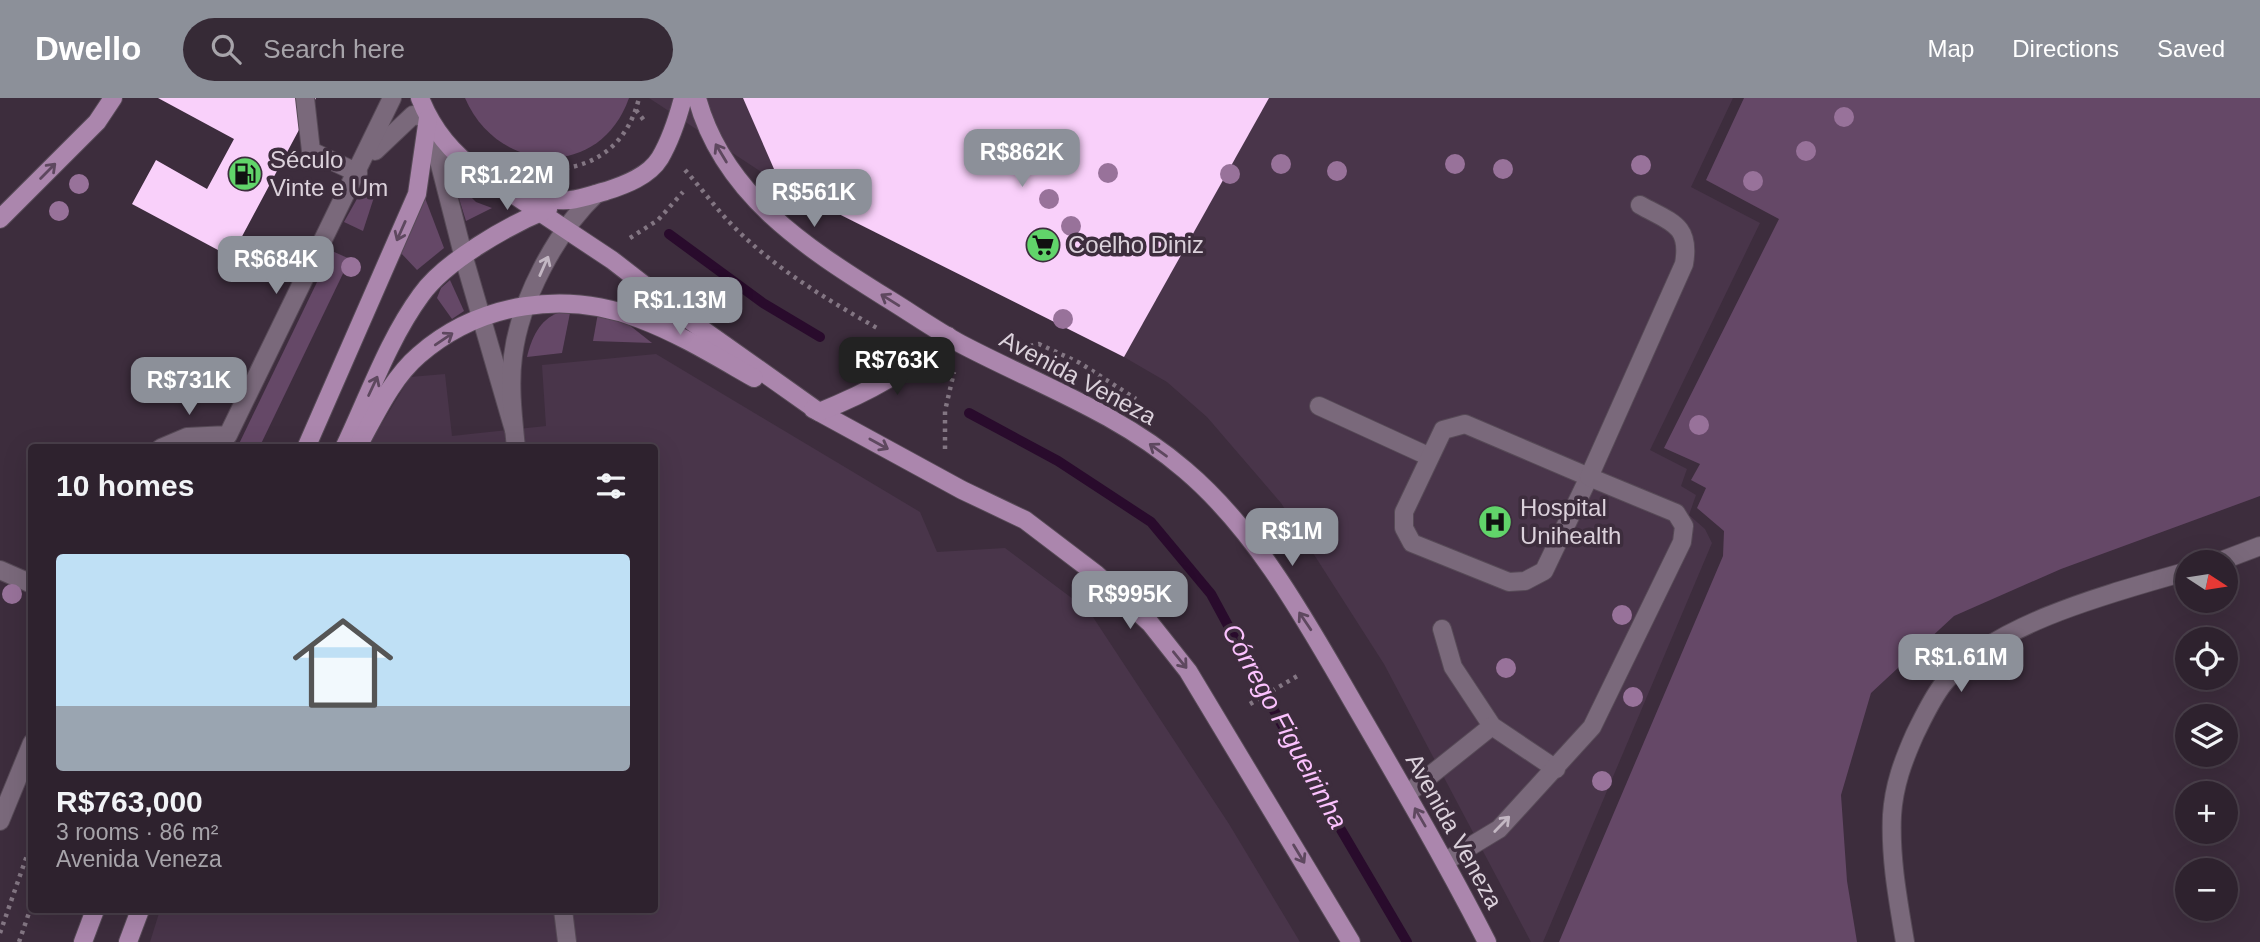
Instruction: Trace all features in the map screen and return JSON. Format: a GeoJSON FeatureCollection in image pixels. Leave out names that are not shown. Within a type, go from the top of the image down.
{"type":"FeatureCollection","features":[{"type":"Feature","properties":{"kind":"main road"},"geometry":{"type":"LineString","coordinates":[[0,219],[97,122],[113,98]]}},
{"type":"Feature","properties":{"kind":"main road"},"geometry":{"type":"LineString","coordinates":[[420,98],[428,118],[467,166],[565,228],[819,412]]}},
{"type":"Feature","properties":{"kind":"main road"},"geometry":{"type":"LineString","coordinates":[[346,444],[391,349],[420,296],[440,274],[541,212],[571,200],[627,185],[659,159],[683,98]]}},
{"type":"Feature","properties":{"kind":"main road","name":"Avenida Veneza"},"geometry":{"type":"LineString","coordinates":[[696,98],[703,122],[723,159],[778,225],[807,248],[948,336],[1126,426],[1186,470],[1237,524],[1308,625],[1446,861],[1487,942]]}},
{"type":"Feature","properties":{"kind":"main road"},"geometry":{"type":"LineString","coordinates":[[308,444],[417,194],[428,118]]}},
{"type":"Feature","properties":{"kind":"main road"},"geometry":{"type":"LineString","coordinates":[[493,181],[541,198],[571,200]]}},
{"type":"Feature","properties":{"kind":"main road"},"geometry":{"type":"LineString","coordinates":[[359,444],[389,391],[419,355],[500,309],[586,304],[638,318],[962,490],[1025,520],[1096,574],[1150,623],[1188,671],[1352,942]]}},
{"type":"Feature","properties":{"kind":"main road"},"geometry":{"type":"LineString","coordinates":[[819,412],[871,391],[920,359],[948,336]]}},
{"type":"Feature","properties":{"kind":"main road"},"geometry":{"type":"LineString","coordinates":[[83,942],[94,913]]}},
{"type":"Feature","properties":{"kind":"main road"},"geometry":{"type":"LineString","coordinates":[[128,942],[139,913]]}},
{"type":"Feature","properties":{"kind":"street"},"geometry":{"type":"LineString","coordinates":[[305,98],[310,151],[358,173]]}},
{"type":"Feature","properties":{"kind":"street"},"geometry":{"type":"LineString","coordinates":[[170,444],[187,436],[228,435],[358,173],[392,98]]}},
{"type":"Feature","properties":{"kind":"street"},"geometry":{"type":"LineString","coordinates":[[358,173],[404,121],[419,114],[428,118],[464,258],[514,430]]}},
{"type":"Feature","properties":{"kind":"street"},"geometry":{"type":"LineString","coordinates":[[516,444],[513,355],[526,306],[565,228],[596,194]]}},
{"type":"Feature","properties":{"kind":"street"},"geometry":{"type":"LineString","coordinates":[[1446,861],[1499,829],[1592,727],[1682,542],[1684,526],[1676,513],[1589,478],[1465,424],[1443,430],[1428,456],[1404,512],[1404,528],[1412,543],[1509,582],[1525,581],[1544,571],[1589,478],[1684,264],[1688,243],[1679,227],[1640,205]]}},
{"type":"Feature","properties":{"kind":"street"},"geometry":{"type":"LineString","coordinates":[[1320,406],[1428,456]]}},
{"type":"Feature","properties":{"kind":"street"},"geometry":{"type":"LineString","coordinates":[[2238,556],[2260,546]]}},
{"type":"Feature","properties":{"kind":"street"},"geometry":{"type":"LineString","coordinates":[[2238,556],[2260,561]]}},
{"type":"Feature","properties":{"kind":"street"},"geometry":{"type":"LineString","coordinates":[[0,570],[28,582]]}},
{"type":"Feature","properties":{"kind":"street"},"geometry":{"type":"LineString","coordinates":[[1905,942],[1893,873],[1892,814],[1898,770],[1944,684],[1974,655],[2032,624],[2108,594],[2175,575]]}},
{"type":"Feature","properties":{"kind":"street"},"geometry":{"type":"LineString","coordinates":[[1442,629],[1453,667],[1492,726],[1556,769]]}},
{"type":"Feature","properties":{"kind":"street"},"geometry":{"type":"LineString","coordinates":[[1407,794],[1492,726]]}},
{"type":"Feature","properties":{"kind":"street"},"geometry":{"type":"LineString","coordinates":[[0,821],[28,753]]}},
{"type":"Feature","properties":{"kind":"street"},"geometry":{"type":"LineString","coordinates":[[563,913],[567,942]]}},
{"type":"Feature","properties":{"kind":"path"},"geometry":{"type":"LineString","coordinates":[[548,169],[584,166],[607,151],[626,128],[639,98]]}},
{"type":"Feature","properties":{"kind":"path"},"geometry":{"type":"LineString","coordinates":[[694,180],[734,226],[769,259],[829,301],[888,334]]}},
{"type":"Feature","properties":{"kind":"path"},"geometry":{"type":"LineString","coordinates":[[626,241],[658,220],[683,192]]}},
{"type":"Feature","properties":{"kind":"path"},"geometry":{"type":"LineString","coordinates":[[945,445],[945,411],[956,368]]}},
{"type":"Feature","properties":{"kind":"path"},"geometry":{"type":"LineString","coordinates":[[1250,704],[1298,675]]}},
{"type":"Feature","properties":{"kind":"path"},"geometry":{"type":"LineString","coordinates":[[0,933],[28,850]]}},
{"type":"Feature","properties":{"kind":"path"},"geometry":{"type":"LineString","coordinates":[[19,942],[29,913]]}},
{"type":"Feature","properties":{"kind":"shaded area"},"geometry":{"type":"Polygon","coordinates":[[[465,98],[629,98],[615,125],[595,144],[572,155],[548,158],[523,153],[500,141],[480,123],[465,98]]]}},
{"type":"Feature","properties":{"kind":"shaded area","name":"Hospital Unihealth"},"geometry":{"type":"Polygon","coordinates":[[[649,98],[1733,98],[1691,187],[1760,223],[1650,450],[1687,469],[1681,486],[1696,495],[1689,515],[1705,529],[1712,543],[1543,942],[1531,942],[1384,664],[1281,503],[1207,417],[1167,382],[1124,357],[781,185],[649,98]]]}},
{"type":"Feature","properties":{"kind":"shaded area"},"geometry":{"type":"Polygon","coordinates":[[[1744,98],[2260,98],[2260,496],[2061,569],[1954,616],[1871,693],[1841,795],[1847,881],[1857,942],[1559,942],[1723,556],[1724,531],[1697,508],[1706,488],[1691,480],[1700,464],[1664,448],[1779,219],[1706,180],[1744,98]]]}},
{"type":"Feature","properties":{"kind":"shaded area"},"geometry":{"type":"Polygon","coordinates":[[[453,179],[476,202],[492,208],[466,221],[453,179]]]}},
{"type":"Feature","properties":{"kind":"shaded area"},"geometry":{"type":"Polygon","coordinates":[[[367,181],[373,182],[377,188],[363,231],[344,222],[367,181]]]}},
{"type":"Feature","properties":{"kind":"shaded area"},"geometry":{"type":"Polygon","coordinates":[[[425,198],[444,248],[417,270],[400,252],[425,198]]]}},
{"type":"Feature","properties":{"kind":"shaded area"},"geometry":{"type":"Polygon","coordinates":[[[332,251],[350,259],[261,444],[239,444],[332,251]]]}},
{"type":"Feature","properties":{"kind":"shaded area"},"geometry":{"type":"Polygon","coordinates":[[[450,280],[464,311],[452,319],[437,298],[441,288],[450,280]]]}},
{"type":"Feature","properties":{"kind":"shaded area"},"geometry":{"type":"Polygon","coordinates":[[[558,313],[570,313],[562,353],[527,357],[537,330],[546,320],[558,313]]]}},
{"type":"Feature","properties":{"kind":"shaded area"},"geometry":{"type":"Polygon","coordinates":[[[598,313],[628,324],[652,343],[593,341],[598,313]]]}},
{"type":"Feature","properties":{"kind":"shaded area"},"geometry":{"type":"Polygon","coordinates":[[[656,354],[920,512],[937,552],[1005,548],[1089,611],[1229,824],[1300,942],[150,942],[159,913],[658,913],[658,444],[369,444],[410,377],[445,374],[452,436],[546,426],[542,365],[656,354]]]}},
{"type":"Feature","properties":{"kind":"building","name":"Século Vinte e Um"},"geometry":{"type":"Polygon","coordinates":[[[158,98],[316,98],[231,257],[132,204],[156,160],[207,189],[234,139],[158,98]]]}},
{"type":"Feature","properties":{"kind":"building","name":"Coelho Diniz"},"geometry":{"type":"Polygon","coordinates":[[[743,98],[1269,98],[1124,357],[781,185],[743,98]]]}},
{"type":"Feature","properties":{"kind":"waterway","name":"Córrego Figueirinha"},"geometry":{"type":"LineString","coordinates":[[669,234],[763,303],[820,337]]}},
{"type":"Feature","properties":{"kind":"waterway","name":"Córrego Figueirinha"},"geometry":{"type":"LineString","coordinates":[[969,413],[1058,461],[1151,522],[1211,594],[1310,777],[1407,942]]}},
{"type":"Feature","properties":{"kind":"place","name":"Século Vinte e Um"},"geometry":{"type":"Point","coordinates":[245,174]}},
{"type":"Feature","properties":{"kind":"place","name":"Coelho Diniz"},"geometry":{"type":"Point","coordinates":[1043,245]}},
{"type":"Feature","properties":{"kind":"place","name":"Hospital Unihealth"},"geometry":{"type":"Point","coordinates":[1495,522]}}]}
